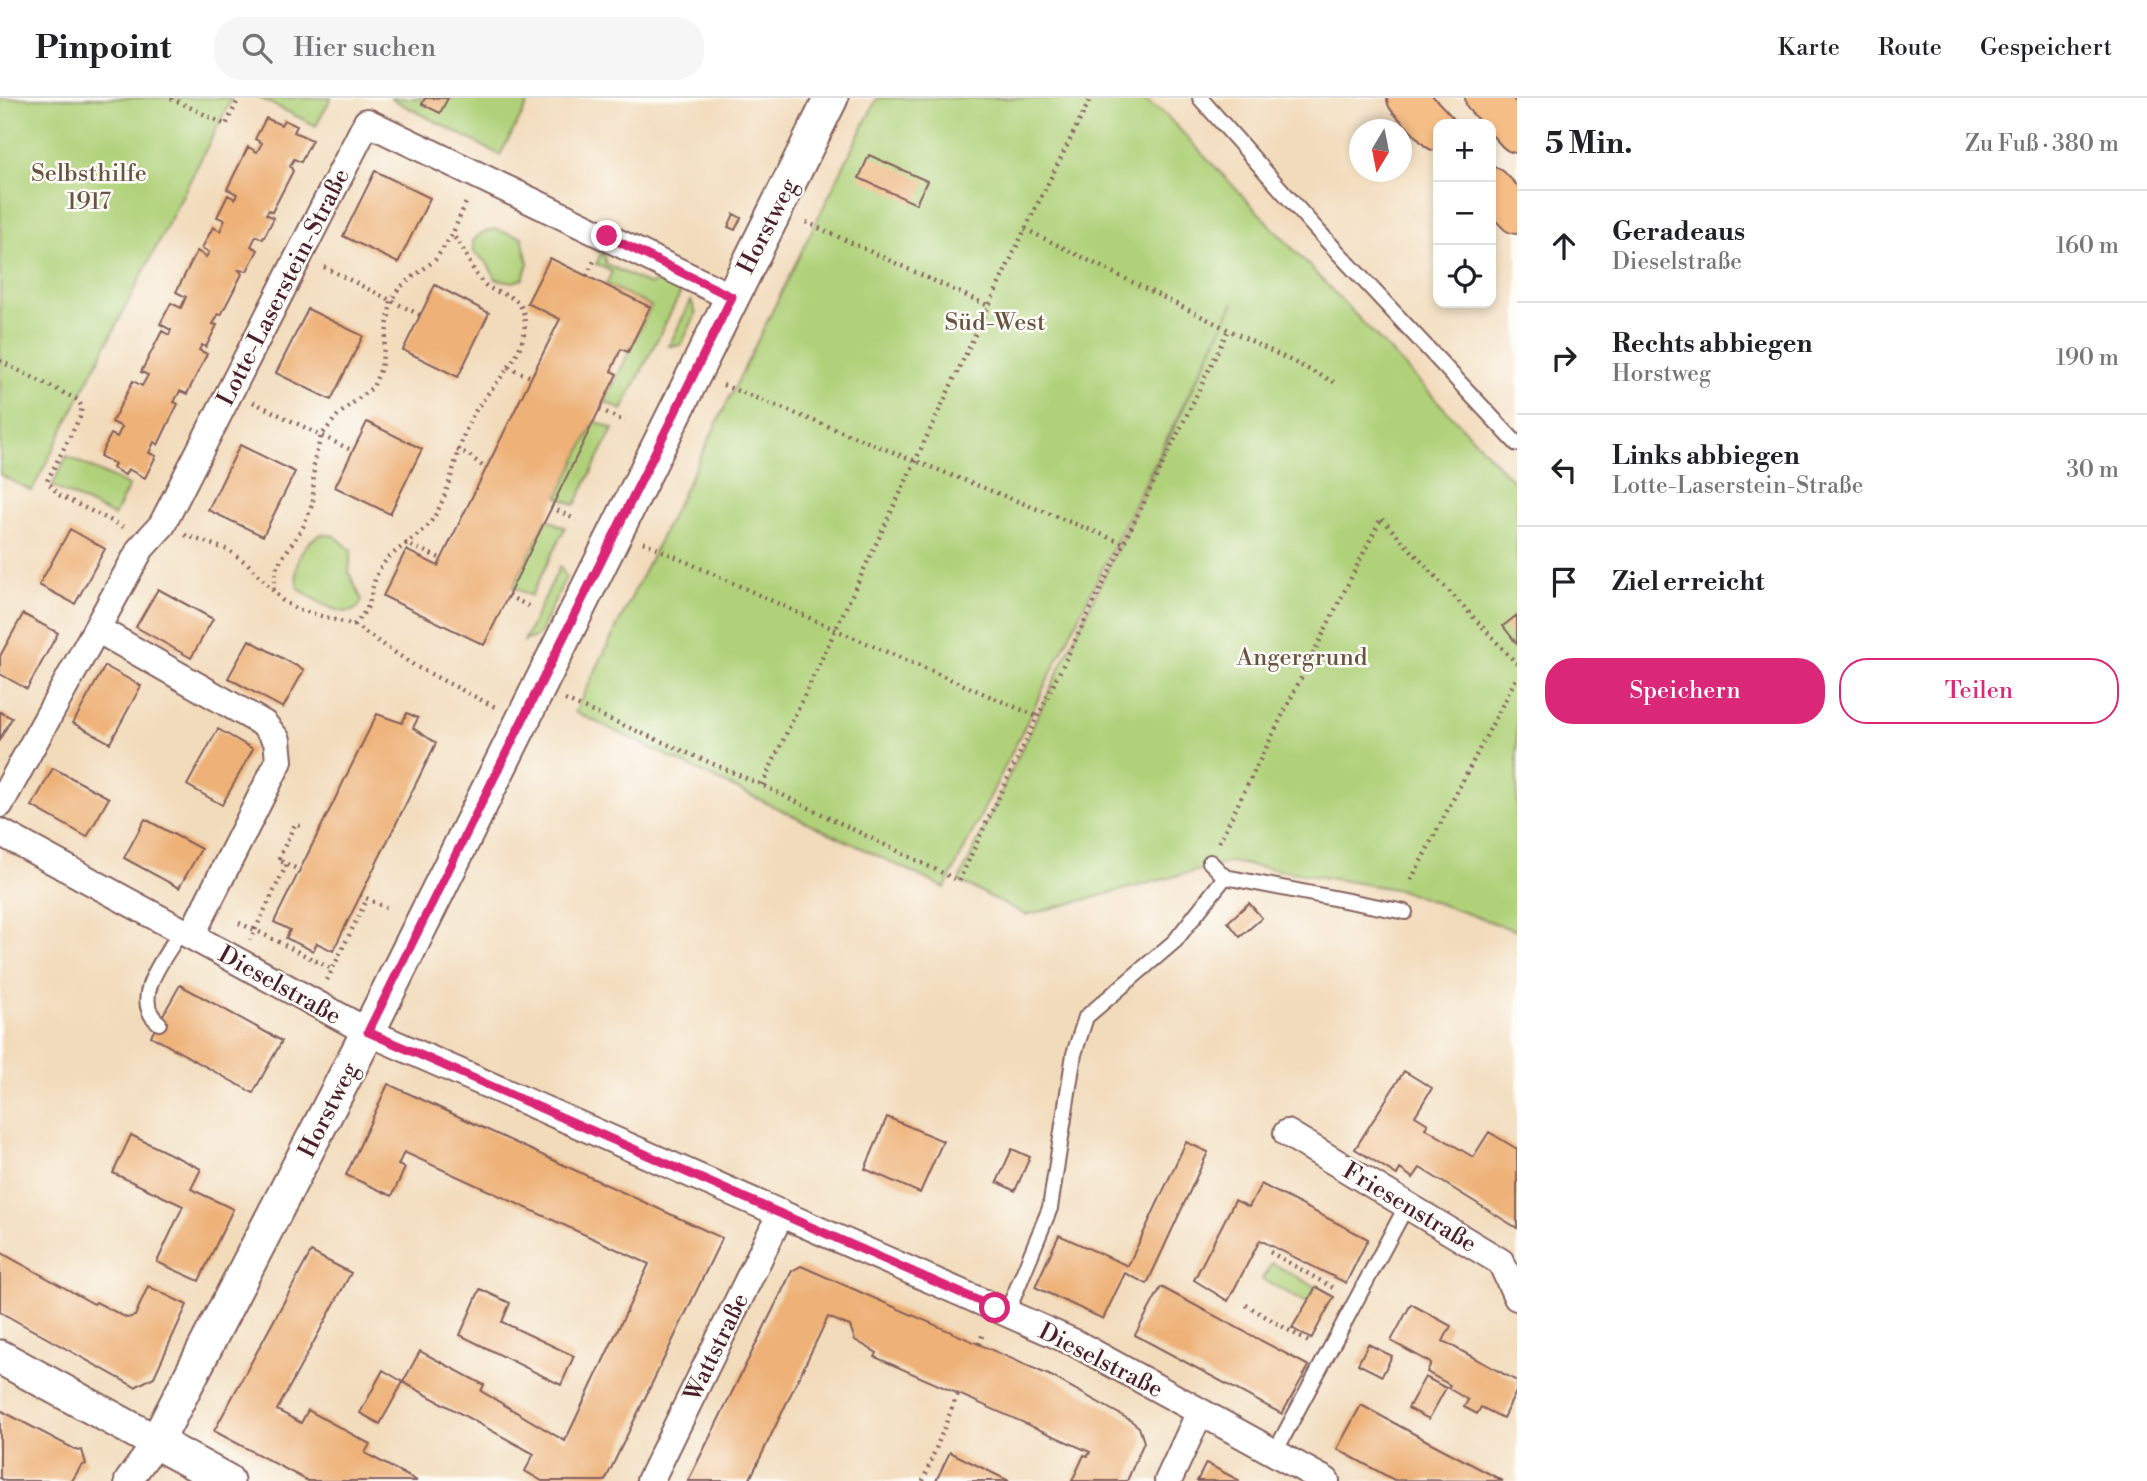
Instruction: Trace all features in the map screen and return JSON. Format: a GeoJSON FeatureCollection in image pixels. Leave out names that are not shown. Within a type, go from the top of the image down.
{"type":"FeatureCollection","features":[{"type":"Feature","properties":{"kind":"highway"},"geometry":{"type":"LineString","coordinates":[[1407,98],[1433,126]]}},
{"type":"Feature","properties":{"kind":"highway"},"geometry":{"type":"LineString","coordinates":[[1485,98],[1517,133]]}},
{"type":"Feature","properties":{"kind":"highway"},"geometry":{"type":"LineString","coordinates":[[1496,192],[1517,214]]}},
{"type":"Feature","properties":{"kind":"street","name":"Horstweg"},"geometry":{"type":"LineString","coordinates":[[156,1443],[368,1032],[831,98]]}},
{"type":"Feature","properties":{"kind":"street","name":"Lotte-Laserstein-Straße"},"geometry":{"type":"LineString","coordinates":[[0,804],[141,548],[155,533],[367,122],[732,297]]}},
{"type":"Feature","properties":{"kind":"street"},"geometry":{"type":"LineString","coordinates":[[97,629],[264,724],[277,740],[279,761],[186,934]]}},
{"type":"Feature","properties":{"kind":"street","name":"Dieselstraße"},"geometry":{"type":"LineString","coordinates":[[0,832],[368,1032],[1074,1343],[1326,1481]]}},
{"type":"Feature","properties":{"kind":"street","name":"Friesenstraße"},"geometry":{"type":"LineString","coordinates":[[1287,1133],[1501,1262],[1517,1297]]}},
{"type":"Feature","properties":{"kind":"street","name":"Wattstraße"},"geometry":{"type":"LineString","coordinates":[[650,1481],[781,1213]]}},
{"type":"Feature","properties":{"kind":"street"},"geometry":{"type":"LineString","coordinates":[[0,1357],[228,1481]]}},
{"type":"Feature","properties":{"kind":"street"},"geometry":{"type":"LineString","coordinates":[[1168,1481],[1200,1412]]}},
{"type":"Feature","properties":{"kind":"street"},"geometry":{"type":"LineString","coordinates":[[128,1481],[156,1443]]}},
{"type":"Feature","properties":{"kind":"lane"},"geometry":{"type":"LineString","coordinates":[[1200,98],[1317,230],[1517,444]]}},
{"type":"Feature","properties":{"kind":"lane"},"geometry":{"type":"LineString","coordinates":[[1210,862],[1225,877],[1405,912]]}},
{"type":"Feature","properties":{"kind":"lane"},"geometry":{"type":"LineString","coordinates":[[1007,1313],[1050,1208],[1074,1054],[1086,1017],[1175,941],[1225,877]]}},
{"type":"Feature","properties":{"kind":"lane"},"geometry":{"type":"LineString","coordinates":[[159,1023],[149,1012],[147,994],[186,934]]}},
{"type":"Feature","properties":{"kind":"lane"},"geometry":{"type":"LineString","coordinates":[[1275,1452],[1407,1205]]}},
{"type":"Feature","properties":{"kind":"path"},"geometry":{"type":"LineString","coordinates":[[171,98],[226,125],[239,98]]}},
{"type":"Feature","properties":{"kind":"path"},"geometry":{"type":"LineString","coordinates":[[762,785],[1025,229],[1091,98]]}},
{"type":"Feature","properties":{"kind":"path"},"geometry":{"type":"LineString","coordinates":[[273,589],[277,566],[303,527],[313,503],[314,462],[320,436],[338,415],[373,387],[381,368],[391,301],[399,288],[435,260],[452,235],[478,174]]}},
{"type":"Feature","properties":{"kind":"path"},"geometry":{"type":"LineString","coordinates":[[806,222],[989,306]]}},
{"type":"Feature","properties":{"kind":"path"},"geometry":{"type":"LineString","coordinates":[[1025,229],[1227,332],[1338,384]]}},
{"type":"Feature","properties":{"kind":"path"},"geometry":{"type":"LineString","coordinates":[[355,625],[369,605],[374,581],[381,567],[405,543],[417,538],[434,518],[449,485],[457,450],[472,416],[508,367],[522,336],[524,314],[513,296],[484,285],[465,248],[452,235]]}},
{"type":"Feature","properties":{"kind":"path"},"geometry":{"type":"LineString","coordinates":[[299,255],[420,314]]}},
{"type":"Feature","properties":{"kind":"path"},"geometry":{"type":"LineString","coordinates":[[538,688],[762,785],[959,881],[1036,716],[1126,544],[1227,332]]}},
{"type":"Feature","properties":{"kind":"path"},"geometry":{"type":"LineString","coordinates":[[0,361],[78,400],[82,407],[80,417],[47,481],[52,490],[155,533],[228,550],[282,600],[296,609],[355,625],[415,666],[522,721]]}},
{"type":"Feature","properties":{"kind":"path"},"geometry":{"type":"LineString","coordinates":[[508,367],[531,377]]}},
{"type":"Feature","properties":{"kind":"path"},"geometry":{"type":"LineString","coordinates":[[721,384],[1126,544]]}},
{"type":"Feature","properties":{"kind":"path"},"geometry":{"type":"LineString","coordinates":[[230,391],[353,451]]}},
{"type":"Feature","properties":{"kind":"path"},"geometry":{"type":"LineString","coordinates":[[600,410],[625,422]]}},
{"type":"Feature","properties":{"kind":"path"},"geometry":{"type":"LineString","coordinates":[[457,450],[468,454],[486,469]]}},
{"type":"Feature","properties":{"kind":"path"},"geometry":{"type":"LineString","coordinates":[[551,507],[576,520]]}},
{"type":"Feature","properties":{"kind":"path"},"geometry":{"type":"LineString","coordinates":[[1210,862],[1381,518],[1517,664]]}},
{"type":"Feature","properties":{"kind":"path"},"geometry":{"type":"LineString","coordinates":[[617,530],[836,630],[1036,716]]}},
{"type":"Feature","properties":{"kind":"path"},"geometry":{"type":"LineString","coordinates":[[405,543],[442,559]]}},
{"type":"Feature","properties":{"kind":"path"},"geometry":{"type":"LineString","coordinates":[[508,596],[533,608]]}},
{"type":"Feature","properties":{"kind":"path"},"geometry":{"type":"LineString","coordinates":[[1411,880],[1517,677]]}},
{"type":"Feature","properties":{"kind":"path"},"geometry":{"type":"LineString","coordinates":[[299,870],[278,860],[295,824],[300,826]]}},
{"type":"Feature","properties":{"kind":"path"},"geometry":{"type":"LineString","coordinates":[[255,930],[287,864]]}},
{"type":"Feature","properties":{"kind":"path"},"geometry":{"type":"LineString","coordinates":[[360,895],[386,908]]}},
{"type":"Feature","properties":{"kind":"path"},"geometry":{"type":"LineString","coordinates":[[322,990],[367,899]]}},
{"type":"Feature","properties":{"kind":"path"},"geometry":{"type":"LineString","coordinates":[[239,923],[332,969]]}},
{"type":"Feature","properties":{"kind":"path"},"geometry":{"type":"LineString","coordinates":[[1270,1252],[1357,1299]]}},
{"type":"Feature","properties":{"kind":"path"},"geometry":{"type":"LineString","coordinates":[[1246,1305],[1328,1352]]}},
{"type":"Feature","properties":{"kind":"path"},"geometry":{"type":"LineString","coordinates":[[923,1481],[958,1393]]}},
{"type":"Feature","properties":{"kind":"green space","name":"Selbsthilfe 1917"},"geometry":{"type":"Polygon","coordinates":[[[0,98],[232,98],[32,491],[0,475],[0,98]]]}},
{"type":"Feature","properties":{"kind":"green space"},"geometry":{"type":"Polygon","coordinates":[[[260,98],[331,98],[316,126],[260,98]]]}},
{"type":"Feature","properties":{"kind":"green space"},"geometry":{"type":"Polygon","coordinates":[[[390,98],[531,98],[500,155],[390,98]]]}},
{"type":"Feature","properties":{"kind":"green space"},"geometry":{"type":"Polygon","coordinates":[[[877,98],[1141,98],[1163,112],[1517,485],[1517,931],[1400,890],[1230,862],[1026,915],[959,881],[1234,302],[945,888],[575,712],[877,98]]]}},
{"type":"Feature","properties":{"kind":"green space"},"geometry":{"type":"Polygon","coordinates":[[[493,229],[522,237],[528,263],[523,279],[513,282],[496,279],[487,263],[474,252],[473,241],[481,233],[493,229]]]}},
{"type":"Feature","properties":{"kind":"green space"},"geometry":{"type":"Polygon","coordinates":[[[603,250],[606,264],[650,285],[660,279],[682,290],[622,410],[605,402],[651,306],[606,284],[612,272],[596,264],[603,250]]]}},
{"type":"Feature","properties":{"kind":"green space"},"geometry":{"type":"Polygon","coordinates":[[[691,300],[696,314],[681,345],[669,346],[691,300]]]}},
{"type":"Feature","properties":{"kind":"green space"},"geometry":{"type":"Polygon","coordinates":[[[595,421],[613,429],[575,505],[558,497],[595,421]]]}},
{"type":"Feature","properties":{"kind":"green space"},"geometry":{"type":"Polygon","coordinates":[[[67,456],[129,486],[114,516],[52,486],[67,456]]]}},
{"type":"Feature","properties":{"kind":"green space"},"geometry":{"type":"Polygon","coordinates":[[[547,519],[565,528],[531,596],[513,587],[547,519]]]}},
{"type":"Feature","properties":{"kind":"green space"},"geometry":{"type":"Polygon","coordinates":[[[321,534],[335,536],[351,550],[349,573],[362,600],[357,608],[342,611],[332,608],[298,588],[296,571],[299,556],[307,544],[321,534]]]}},
{"type":"Feature","properties":{"kind":"green space"},"geometry":{"type":"Polygon","coordinates":[[[560,566],[566,577],[538,636],[524,641],[560,566]]]}},
{"type":"Feature","properties":{"kind":"green space"},"geometry":{"type":"Polygon","coordinates":[[[1272,1263],[1316,1287],[1306,1303],[1262,1279],[1272,1263]]]}},
{"type":"Feature","properties":{"kind":"building"},"geometry":{"type":"Polygon","coordinates":[[[425,98],[448,98],[440,113],[422,104],[425,98]]]}},
{"type":"Feature","properties":{"kind":"building"},"geometry":{"type":"Polygon","coordinates":[[[266,118],[281,125],[284,120],[297,126],[294,132],[312,140],[301,162],[294,159],[290,166],[293,171],[272,212],[269,210],[266,214],[274,218],[263,239],[256,236],[251,246],[258,250],[247,271],[239,270],[242,274],[221,315],[218,314],[213,324],[217,325],[206,347],[202,345],[199,350],[207,354],[187,394],[180,391],[174,402],[178,404],[158,445],[154,442],[149,453],[156,456],[145,478],[128,469],[125,475],[113,468],[115,464],[100,456],[111,434],[117,437],[122,427],[112,422],[133,381],[142,386],[148,375],[141,372],[162,331],[169,335],[171,330],[160,324],[171,303],[181,308],[186,297],[176,292],[197,251],[206,257],[209,252],[202,248],[213,227],[220,231],[225,220],[217,217],[228,195],[235,199],[237,194],[227,189],[248,147],[257,152],[262,143],[255,139],[266,118]]]}},
{"type":"Feature","properties":{"kind":"building"},"geometry":{"type":"Polygon","coordinates":[[[869,155],[927,181],[916,204],[859,178],[869,155]]]}},
{"type":"Feature","properties":{"kind":"building"},"geometry":{"type":"Polygon","coordinates":[[[375,171],[430,198],[398,263],[343,236],[375,171]]]}},
{"type":"Feature","properties":{"kind":"building"},"geometry":{"type":"Polygon","coordinates":[[[734,214],[741,218],[735,230],[728,227],[734,214]]]}},
{"type":"Feature","properties":{"kind":"building"},"geometry":{"type":"Polygon","coordinates":[[[550,258],[650,307],[628,352],[621,349],[611,371],[617,374],[484,645],[383,596],[406,550],[438,566],[560,319],[527,303],[550,258]]]}},
{"type":"Feature","properties":{"kind":"building"},"geometry":{"type":"Polygon","coordinates":[[[435,285],[489,313],[458,377],[403,350],[435,285]]]}},
{"type":"Feature","properties":{"kind":"building"},"geometry":{"type":"Polygon","coordinates":[[[308,309],[363,336],[331,400],[276,373],[308,309]]]}},
{"type":"Feature","properties":{"kind":"building"},"geometry":{"type":"Polygon","coordinates":[[[367,422],[422,449],[390,514],[335,487],[367,422]]]}},
{"type":"Feature","properties":{"kind":"building"},"geometry":{"type":"Polygon","coordinates":[[[240,445],[295,472],[263,536],[208,510],[240,445]]]}},
{"type":"Feature","properties":{"kind":"building"},"geometry":{"type":"Polygon","coordinates":[[[70,529],[105,549],[75,604],[39,585],[70,529]]]}},
{"type":"Feature","properties":{"kind":"building"},"geometry":{"type":"Polygon","coordinates":[[[158,589],[213,619],[191,658],[136,627],[158,589]]]}},
{"type":"Feature","properties":{"kind":"building"},"geometry":{"type":"Polygon","coordinates":[[[23,614],[58,633],[27,689],[0,674],[0,656],[23,614]]]}},
{"type":"Feature","properties":{"kind":"building"},"geometry":{"type":"Polygon","coordinates":[[[1517,615],[1517,644],[1503,626],[1517,615]]]}},
{"type":"Feature","properties":{"kind":"building"},"geometry":{"type":"Polygon","coordinates":[[[249,640],[304,670],[283,708],[228,678],[249,640]]]}},
{"type":"Feature","properties":{"kind":"building"},"geometry":{"type":"Polygon","coordinates":[[[105,666],[141,686],[110,743],[73,723],[105,666]]]}},
{"type":"Feature","properties":{"kind":"building"},"geometry":{"type":"Polygon","coordinates":[[[0,712],[12,718],[0,739],[0,712]]]}},
{"type":"Feature","properties":{"kind":"building"},"geometry":{"type":"Polygon","coordinates":[[[407,713],[418,718],[413,728],[436,743],[333,951],[317,943],[313,951],[286,938],[290,930],[274,922],[377,714],[402,723],[407,713]]]}},
{"type":"Feature","properties":{"kind":"building"},"geometry":{"type":"Polygon","coordinates":[[[218,729],[253,749],[222,805],[187,785],[218,729]]]}},
{"type":"Feature","properties":{"kind":"building"},"geometry":{"type":"Polygon","coordinates":[[[53,768],[109,798],[87,837],[32,806],[53,768]]]}},
{"type":"Feature","properties":{"kind":"building"},"geometry":{"type":"Polygon","coordinates":[[[145,819],[201,849],[179,888],[124,858],[145,819]]]}},
{"type":"Feature","properties":{"kind":"building"},"geometry":{"type":"Polygon","coordinates":[[[1249,903],[1262,918],[1240,937],[1228,922],[1249,903]]]}},
{"type":"Feature","properties":{"kind":"building"},"geometry":{"type":"Polygon","coordinates":[[[180,985],[282,1041],[253,1093],[151,1036],[180,985]]]}},
{"type":"Feature","properties":{"kind":"building"},"geometry":{"type":"Polygon","coordinates":[[[1404,1071],[1432,1088],[1415,1116],[1428,1124],[1425,1128],[1473,1157],[1489,1132],[1517,1149],[1517,1228],[1420,1168],[1413,1178],[1400,1169],[1397,1175],[1355,1149],[1404,1071]]]}},
{"type":"Feature","properties":{"kind":"building"},"geometry":{"type":"Polygon","coordinates":[[[388,1084],[722,1238],[605,1481],[542,1481],[525,1471],[534,1454],[403,1382],[420,1351],[484,1385],[481,1391],[565,1441],[649,1264],[404,1152],[398,1165],[405,1168],[392,1196],[346,1175],[388,1084]]]}},
{"type":"Feature","properties":{"kind":"building"},"geometry":{"type":"Polygon","coordinates":[[[887,1117],[943,1141],[920,1193],[865,1169],[887,1117]]]}},
{"type":"Feature","properties":{"kind":"building"},"geometry":{"type":"Polygon","coordinates":[[[131,1135],[201,1169],[191,1189],[233,1209],[199,1281],[157,1262],[183,1206],[113,1173],[131,1135]]]}},
{"type":"Feature","properties":{"kind":"building"},"geometry":{"type":"Polygon","coordinates":[[[1186,1142],[1208,1152],[1147,1284],[1125,1273],[1103,1319],[1035,1287],[1059,1235],[1128,1266],[1186,1142]]]}},
{"type":"Feature","properties":{"kind":"building"},"geometry":{"type":"Polygon","coordinates":[[[1012,1149],[1030,1157],[1015,1191],[997,1182],[1012,1149]]]}},
{"type":"Feature","properties":{"kind":"building"},"geometry":{"type":"Polygon","coordinates":[[[1261,1184],[1368,1239],[1346,1283],[1260,1240],[1228,1301],[1194,1280],[1235,1200],[1249,1207],[1261,1184]]]}},
{"type":"Feature","properties":{"kind":"building"},"geometry":{"type":"Polygon","coordinates":[[[0,1252],[94,1304],[96,1302],[127,1318],[135,1316],[148,1286],[187,1305],[154,1377],[135,1387],[0,1312],[0,1252]]]}},
{"type":"Feature","properties":{"kind":"building"},"geometry":{"type":"Polygon","coordinates":[[[311,1252],[351,1273],[277,1410],[301,1423],[308,1410],[370,1444],[365,1453],[417,1481],[308,1481],[214,1431],[311,1252]]]}},
{"type":"Feature","properties":{"kind":"building"},"geometry":{"type":"Polygon","coordinates":[[[801,1266],[1051,1376],[1130,1420],[1139,1427],[1144,1442],[1127,1481],[1072,1481],[1084,1455],[1088,1456],[1090,1452],[875,1357],[877,1353],[855,1340],[850,1326],[828,1317],[749,1481],[688,1481],[792,1271],[801,1266]]]}},
{"type":"Feature","properties":{"kind":"building"},"geometry":{"type":"Polygon","coordinates":[[[1161,1287],[1309,1366],[1282,1414],[1135,1335],[1161,1287]]]}},
{"type":"Feature","properties":{"kind":"building"},"geometry":{"type":"Polygon","coordinates":[[[1316,1287],[1334,1297],[1311,1339],[1292,1328],[1316,1287]]]}},
{"type":"Feature","properties":{"kind":"building"},"geometry":{"type":"Polygon","coordinates":[[[480,1289],[510,1303],[502,1322],[574,1356],[561,1385],[460,1335],[480,1289]]]}},
{"type":"Feature","properties":{"kind":"building"},"geometry":{"type":"Polygon","coordinates":[[[1411,1304],[1451,1326],[1443,1341],[1517,1381],[1517,1390],[1503,1418],[1481,1407],[1477,1414],[1464,1407],[1468,1400],[1448,1388],[1450,1385],[1427,1372],[1431,1363],[1391,1341],[1411,1304]]]}},
{"type":"Feature","properties":{"kind":"building"},"geometry":{"type":"Polygon","coordinates":[[[1368,1344],[1392,1356],[1382,1376],[1358,1364],[1368,1344]]]}},
{"type":"Feature","properties":{"kind":"building"},"geometry":{"type":"Polygon","coordinates":[[[383,1370],[403,1382],[380,1424],[360,1413],[383,1370]]]}},
{"type":"Feature","properties":{"kind":"building"},"geometry":{"type":"Polygon","coordinates":[[[1425,1377],[1446,1388],[1429,1419],[1408,1408],[1425,1377]]]}},
{"type":"Feature","properties":{"kind":"building"},"geometry":{"type":"Polygon","coordinates":[[[1361,1405],[1503,1481],[1394,1480],[1337,1449],[1361,1405]]]}},
{"type":"Feature","properties":{"kind":"building"},"geometry":{"type":"Polygon","coordinates":[[[0,1410],[78,1451],[82,1450],[86,1464],[81,1466],[72,1481],[5,1481],[0,1478],[0,1410]]]}},
{"type":"Feature","properties":{"kind":"building"},"geometry":{"type":"Polygon","coordinates":[[[950,1452],[1009,1481],[936,1481],[950,1452]]]}},
{"type":"Feature","properties":{"kind":"building"},"geometry":{"type":"Polygon","coordinates":[[[1206,1463],[1240,1481],[1197,1481],[1206,1463]]]}},
{"type":"Feature","properties":{"kind":"route"},"geometry":{"type":"LineString","coordinates":[[607,236],[732,297],[368,1032],[995,1308]]}},
{"type":"Feature","properties":{"kind":"park label","name":"Süd-West"},"geometry":{"type":"Point","coordinates":[995,322]}},
{"type":"Feature","properties":{"kind":"park label","name":"Angergrund"},"geometry":{"type":"Point","coordinates":[1302,657]}}]}
